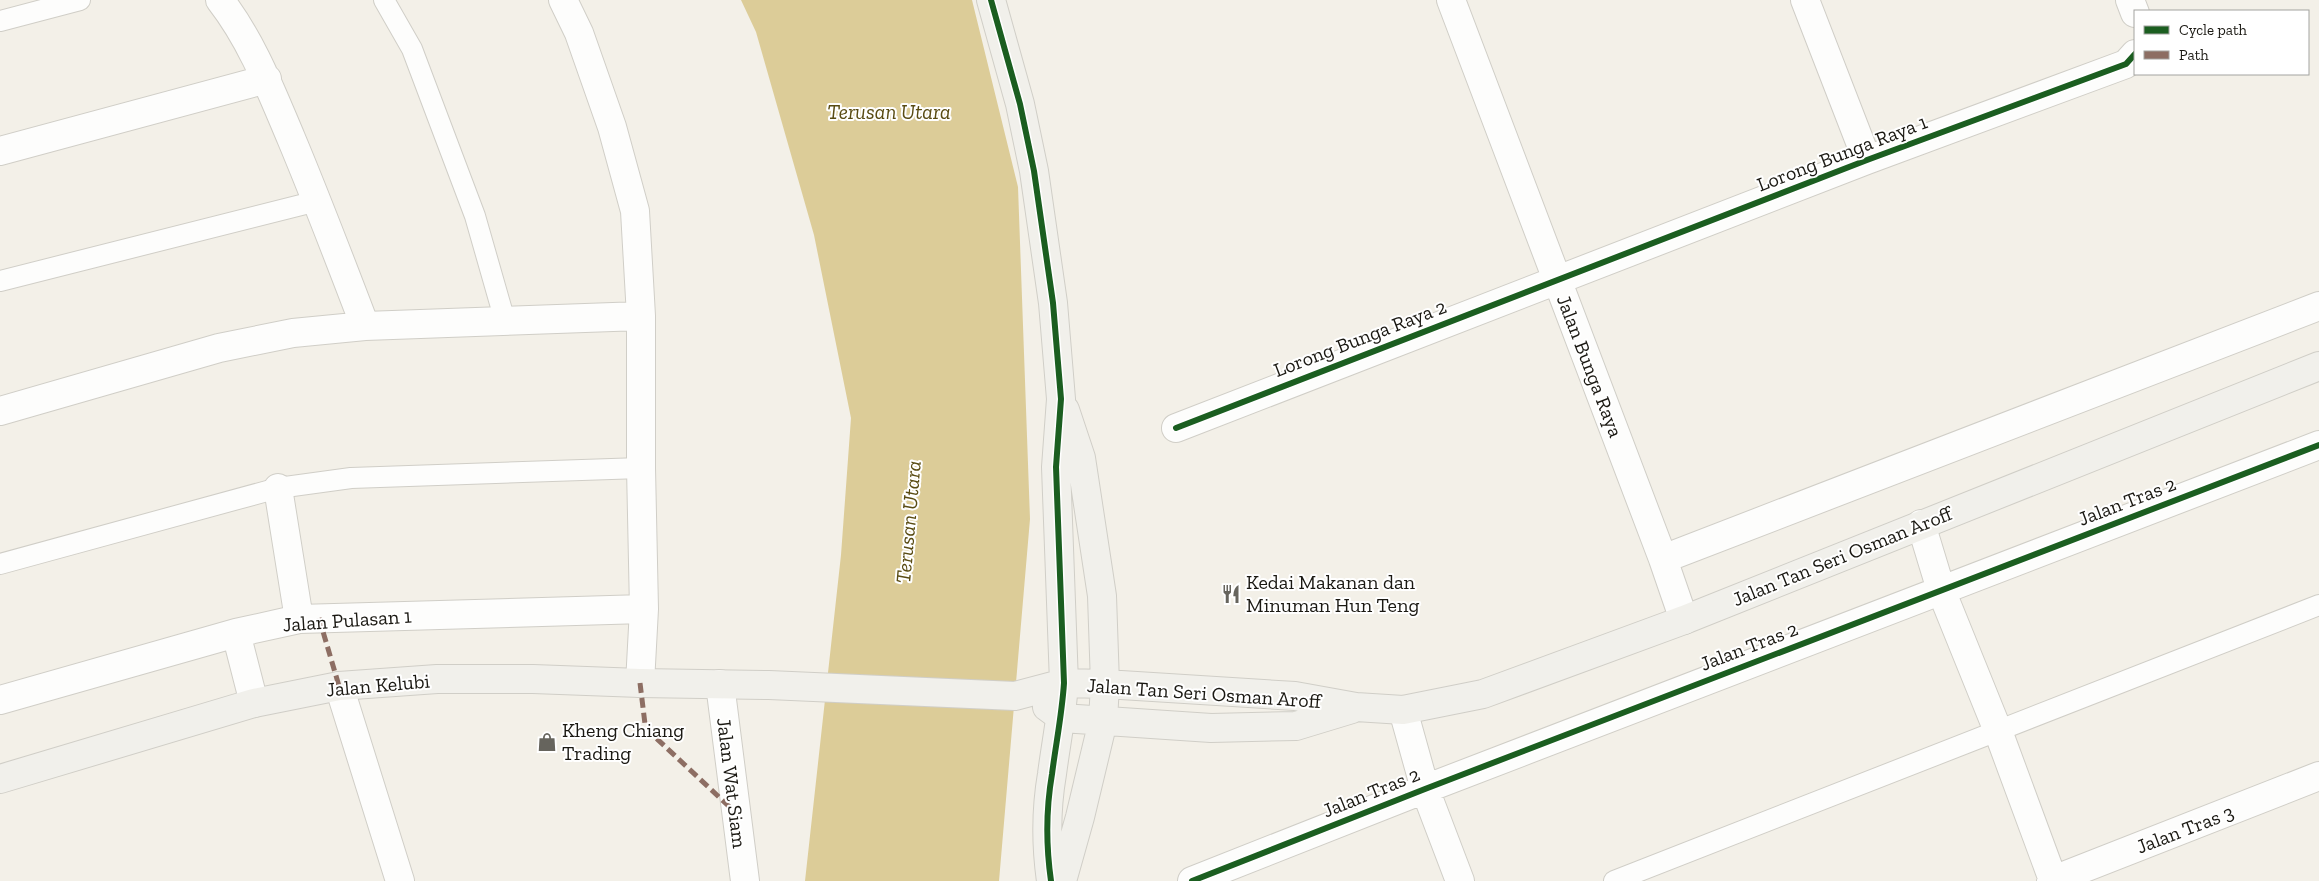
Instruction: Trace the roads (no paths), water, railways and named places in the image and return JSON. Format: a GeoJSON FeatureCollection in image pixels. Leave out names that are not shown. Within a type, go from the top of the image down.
{"type":"FeatureCollection","features":[{"type":"Feature","properties":{"kind":"main road"},"geometry":{"type":"LineString","coordinates":[[991,0],[1020,104],[1034,170],[1053,303],[1061,399],[1056,467],[1064,683],[1062,718],[1051,775],[1048,819],[1050,881]]}},
{"type":"Feature","properties":{"kind":"main road","name":"Jalan Tan Seri Osman Aroff"},"geometry":{"type":"LineString","coordinates":[[1019,696],[1064,683],[1105,684],[1295,696],[1356,707],[1404,710],[1483,694],[1684,620],[2319,366]]}},
{"type":"Feature","properties":{"kind":"main road"},"geometry":{"type":"LineString","coordinates":[[1061,399],[1081,458],[1102,596],[1105,684],[1103,721],[1062,881]]}},
{"type":"Feature","properties":{"kind":"main road","name":"Jalan Kelubi"},"geometry":{"type":"LineString","coordinates":[[0,779],[254,703],[339,686],[437,679],[533,678],[640,683],[769,685],[1019,696]]}},
{"type":"Feature","properties":{"kind":"main road","name":"Jalan Tan Seri Osman Aroff"},"geometry":{"type":"LineString","coordinates":[[1019,696],[1045,706],[1062,718],[1210,728],[1296,726],[1356,707]]}},
{"type":"Feature","properties":{"kind":"street"},"geometry":{"type":"LineString","coordinates":[[220,0],[234,18],[266,80],[317,200],[365,326]]}},
{"type":"Feature","properties":{"kind":"street"},"geometry":{"type":"LineString","coordinates":[[564,0],[579,33],[612,127],[635,211],[641,316],[641,468],[644,609],[640,683]]}},
{"type":"Feature","properties":{"kind":"street","name":"Jalan Bunga Raya"},"geometry":{"type":"LineString","coordinates":[[1451,0],[1664,559],[1684,620]]}},
{"type":"Feature","properties":{"kind":"street"},"geometry":{"type":"LineString","coordinates":[[1805,0],[1867,160]]}},
{"type":"Feature","properties":{"kind":"street","name":"Lorong Bunga Raya 1"},"geometry":{"type":"LineString","coordinates":[[1557,279],[1867,160],[2126,64],[2134,55]]}},
{"type":"Feature","properties":{"kind":"street"},"geometry":{"type":"LineString","coordinates":[[0,151],[266,80]]}},
{"type":"Feature","properties":{"kind":"street","name":"Lorong Bunga Raya 2"},"geometry":{"type":"LineString","coordinates":[[1176,428],[1557,279]]}},
{"type":"Feature","properties":{"kind":"street"},"geometry":{"type":"LineString","coordinates":[[1664,559],[2319,306]]}},
{"type":"Feature","properties":{"kind":"street"},"geometry":{"type":"LineString","coordinates":[[0,411],[219,348],[293,333],[365,326],[641,316]]}},
{"type":"Feature","properties":{"kind":"street","name":"Jalan Tras 2"},"geometry":{"type":"LineString","coordinates":[[1192,881],[1425,788],[2319,445]]}},
{"type":"Feature","properties":{"kind":"street"},"geometry":{"type":"LineString","coordinates":[[278,488],[299,619]]}},
{"type":"Feature","properties":{"kind":"street"},"geometry":{"type":"LineString","coordinates":[[1921,524],[1941,590],[1998,731],[2052,881]]}},
{"type":"Feature","properties":{"kind":"street","name":"Jalan Pulasan 1"},"geometry":{"type":"LineString","coordinates":[[0,700],[236,633],[299,619],[644,609]]}},
{"type":"Feature","properties":{"kind":"street"},"geometry":{"type":"LineString","coordinates":[[236,633],[254,703]]}},
{"type":"Feature","properties":{"kind":"street","name":"Jalan Wat Siam"},"geometry":{"type":"LineString","coordinates":[[720,684],[745,881]]}},
{"type":"Feature","properties":{"kind":"street"},"geometry":{"type":"LineString","coordinates":[[339,686],[400,881]]}},
{"type":"Feature","properties":{"kind":"street"},"geometry":{"type":"LineString","coordinates":[[1404,710],[1425,788],[1460,881]]}},
{"type":"Feature","properties":{"kind":"street","name":"Jalan Tras 3"},"geometry":{"type":"LineString","coordinates":[[2052,881],[2319,776]]}},
{"type":"Feature","properties":{"kind":"lane"},"geometry":{"type":"LineString","coordinates":[[0,21],[80,0]]}},
{"type":"Feature","properties":{"kind":"lane"},"geometry":{"type":"LineString","coordinates":[[384,0],[412,48],[476,216],[505,321]]}},
{"type":"Feature","properties":{"kind":"lane"},"geometry":{"type":"LineString","coordinates":[[0,281],[317,200]]}},
{"type":"Feature","properties":{"kind":"lane"},"geometry":{"type":"LineString","coordinates":[[0,564],[278,488],[351,478],[641,468]]}},
{"type":"Feature","properties":{"kind":"lane"},"geometry":{"type":"LineString","coordinates":[[1614,881],[2319,605]]}},
{"type":"Feature","properties":{"kind":"water","name":"Terusan Utara"},"geometry":{"type":"Polygon","coordinates":[[[741,0],[972,0],[1018,187],[1030,519],[999,881],[805,881],[841,555],[851,418],[814,235],[756,32],[741,0]]]}},
{"type":"Feature","properties":{"kind":"place","name":"Kedai Makanan dan Minuman Hun Teng"},"geometry":{"type":"Point","coordinates":[1231,594]}},
{"type":"Feature","properties":{"kind":"place","name":"Kheng Chiang Trading"},"geometry":{"type":"Point","coordinates":[547,742]}}]}
